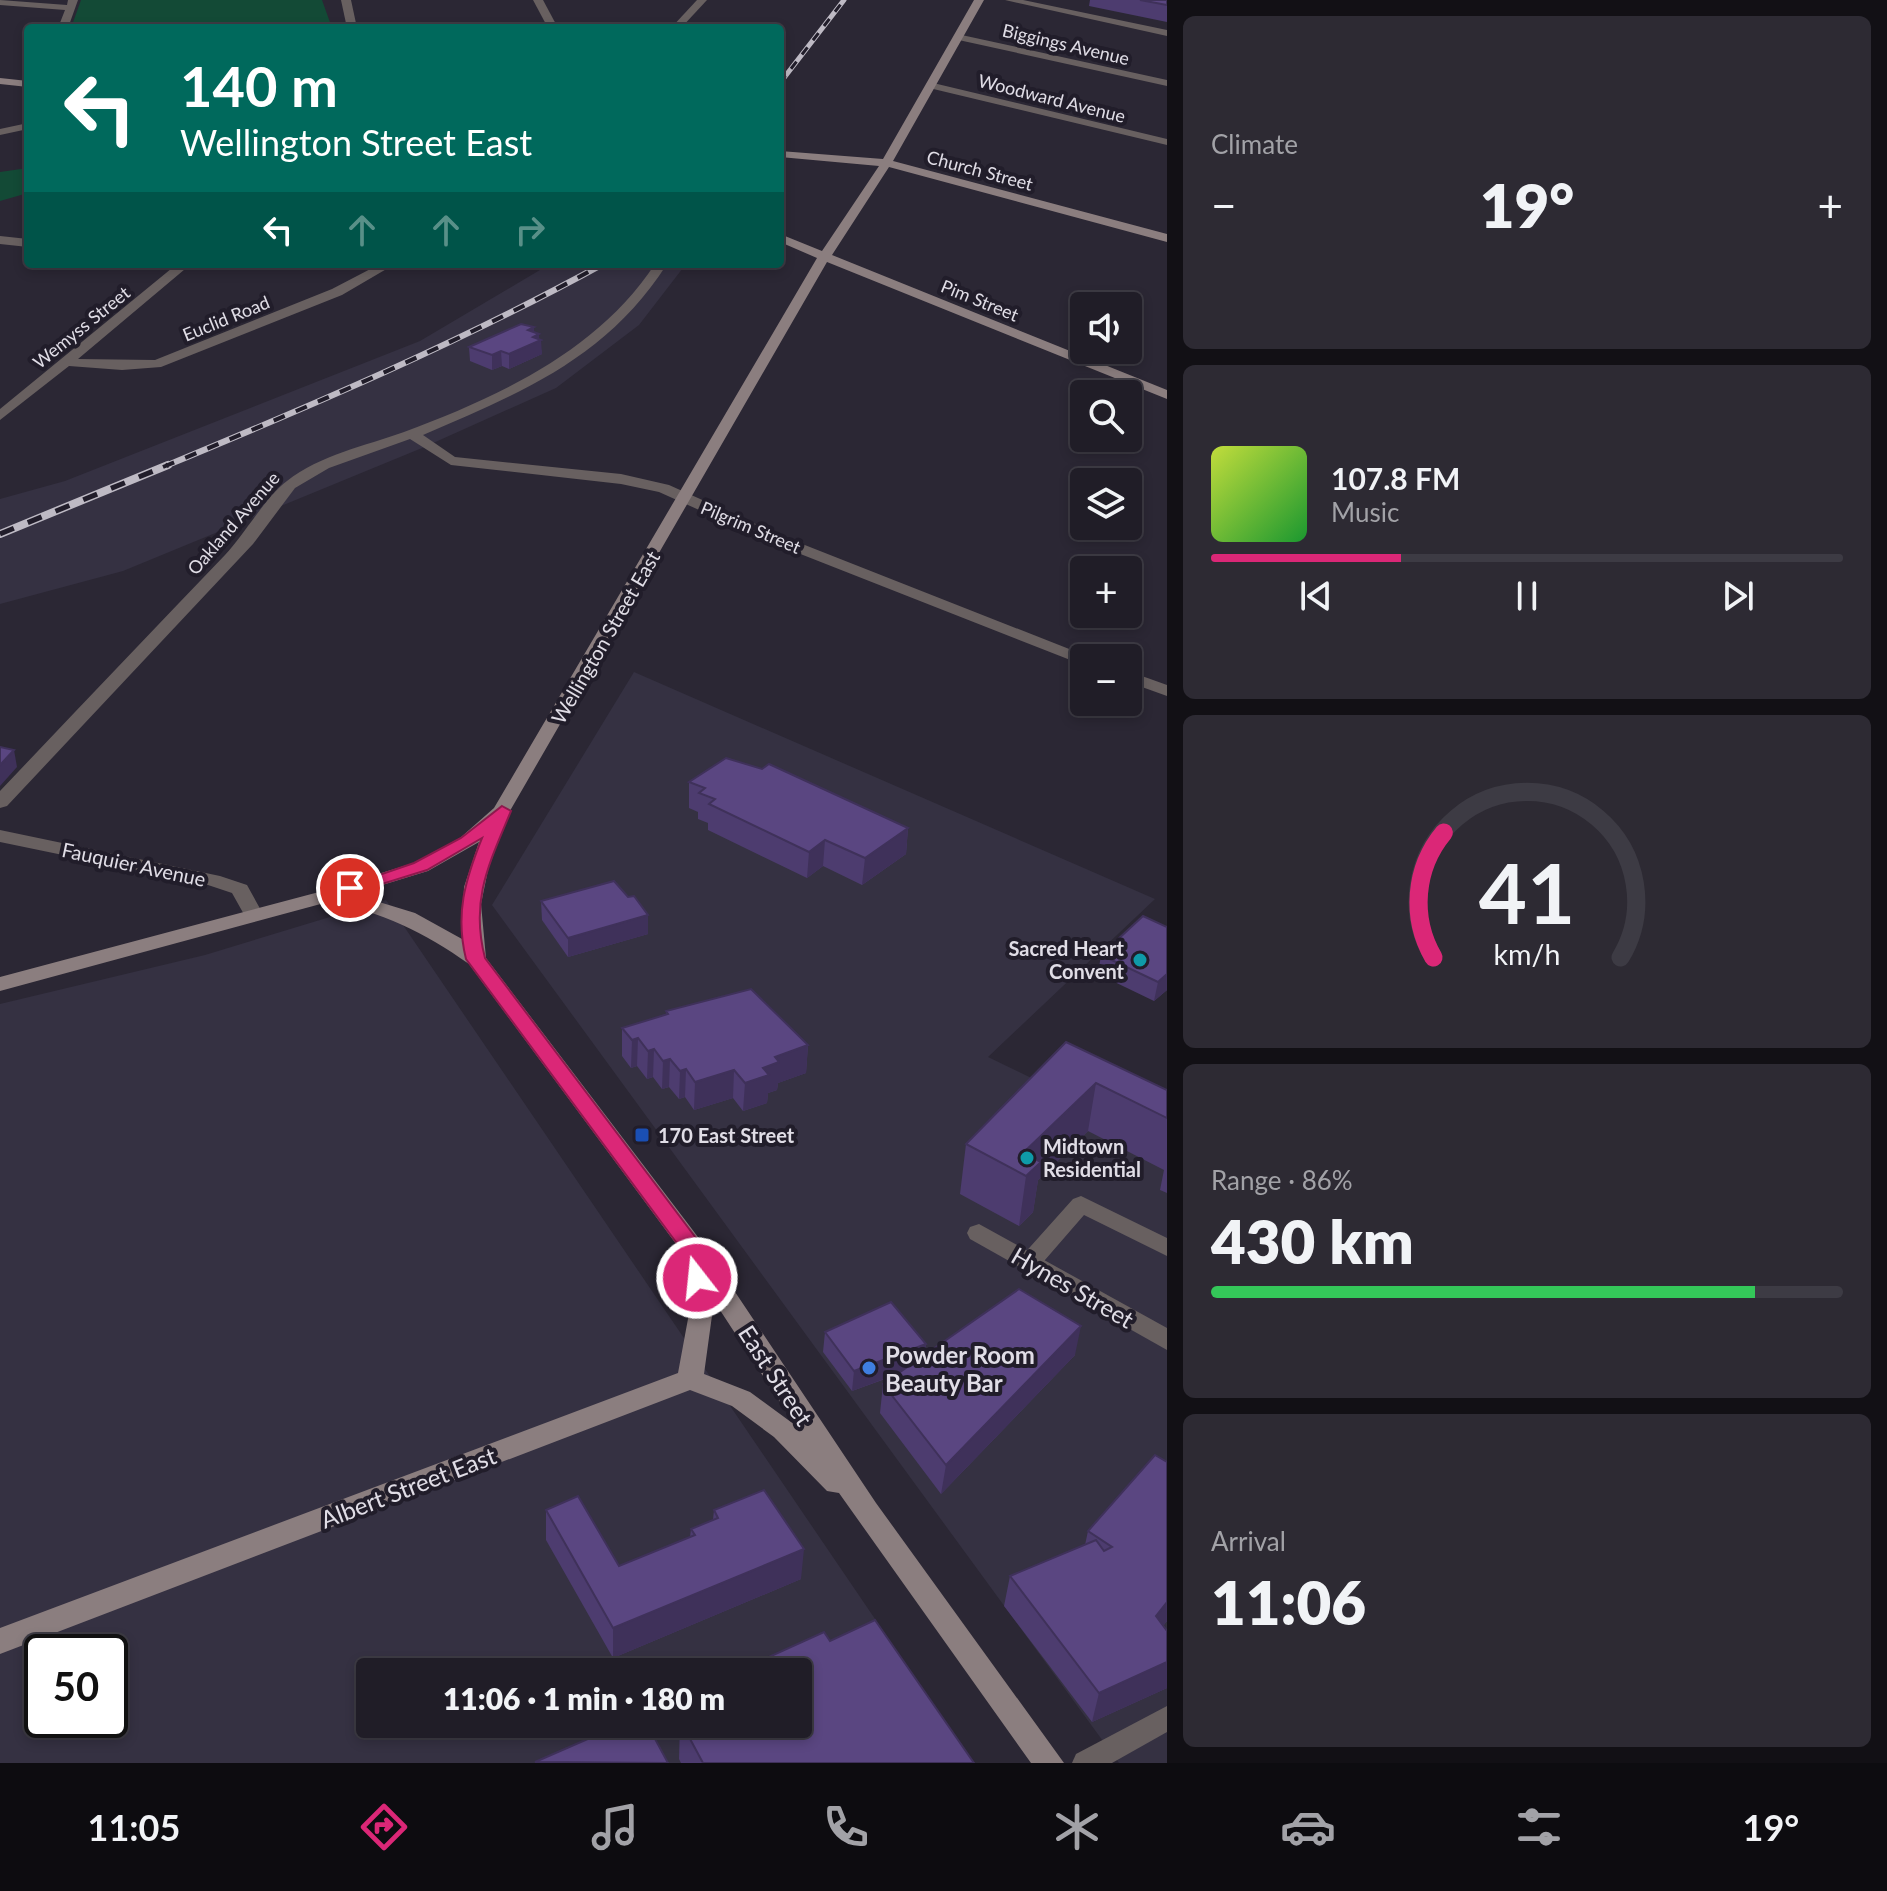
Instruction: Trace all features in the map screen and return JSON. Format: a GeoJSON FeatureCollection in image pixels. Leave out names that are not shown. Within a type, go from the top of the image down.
{"type":"FeatureCollection","features":[{"type":"Feature","properties":{"kind":"main road","name":"Wellington Street East"},"geometry":{"type":"LineString","coordinates":[[0,984],[326,896],[421,867],[467,842],[502,811],[824,257],[886,163],[979,0]]}},
{"type":"Feature","properties":{"kind":"main road"},"geometry":{"type":"LineString","coordinates":[[0,81],[24,84]]}},
{"type":"Feature","properties":{"kind":"main road","name":"Church Street"},"geometry":{"type":"LineString","coordinates":[[784,154],[886,163],[1167,238]]}},
{"type":"Feature","properties":{"kind":"main road","name":"Pim Street"},"geometry":{"type":"LineString","coordinates":[[784,240],[1167,395]]}},
{"type":"Feature","properties":{"kind":"main road","name":"East Street"},"geometry":{"type":"LineString","coordinates":[[502,811],[472,884],[469,931],[476,959],[692,1247],[866,1511],[1049,1763]]}},
{"type":"Feature","properties":{"kind":"main road"},"geometry":{"type":"LineString","coordinates":[[326,896],[375,904],[410,916],[476,959]]}},
{"type":"Feature","properties":{"kind":"main road"},"geometry":{"type":"LineString","coordinates":[[692,1247],[703,1308],[690,1379],[741,1399],[783,1430],[866,1511]]}},
{"type":"Feature","properties":{"kind":"main road","name":"Albert Street East"},"geometry":{"type":"LineString","coordinates":[[0,1641],[690,1379]]}},
{"type":"Feature","properties":{"kind":"street"},"geometry":{"type":"LineString","coordinates":[[346,0],[351,24]]}},
{"type":"Feature","properties":{"kind":"street"},"geometry":{"type":"LineString","coordinates":[[538,0],[551,24]]}},
{"type":"Feature","properties":{"kind":"street"},"geometry":{"type":"LineString","coordinates":[[680,24],[702,0]]}},
{"type":"Feature","properties":{"kind":"street"},"geometry":{"type":"LineString","coordinates":[[1010,0],[1167,33]]}},
{"type":"Feature","properties":{"kind":"street"},"geometry":{"type":"LineString","coordinates":[[0,2],[72,4],[64,24]]}},
{"type":"Feature","properties":{"kind":"street","name":"Biggings Avenue"},"geometry":{"type":"LineString","coordinates":[[957,37],[1167,83]]}},
{"type":"Feature","properties":{"kind":"street","name":"Woodward Avenue"},"geometry":{"type":"LineString","coordinates":[[929,85],[1167,142]]}},
{"type":"Feature","properties":{"kind":"street"},"geometry":{"type":"LineString","coordinates":[[0,132],[24,127]]}},
{"type":"Feature","properties":{"kind":"street"},"geometry":{"type":"LineString","coordinates":[[0,240],[24,243]]}},
{"type":"Feature","properties":{"kind":"street","name":"Wemyss Street"},"geometry":{"type":"LineString","coordinates":[[0,416],[180,268]]}},
{"type":"Feature","properties":{"kind":"street","name":"Euclid Road"},"geometry":{"type":"LineString","coordinates":[[67,362],[122,366],[156,364],[337,292],[382,268]]}},
{"type":"Feature","properties":{"kind":"street","name":"Oakland Avenue"},"geometry":{"type":"LineString","coordinates":[[0,802],[247,541],[290,485],[324,465],[412,434],[520,388],[590,343],[641,295],[658,268]]}},
{"type":"Feature","properties":{"kind":"street","name":"Pilgrim Street"},"geometry":{"type":"LineString","coordinates":[[412,434],[451,461],[621,479],[664,488],[781,541],[1070,654]]}},
{"type":"Feature","properties":{"kind":"street"},"geometry":{"type":"LineString","coordinates":[[1142,681],[1167,691]]}},
{"type":"Feature","properties":{"kind":"street","name":"Fauquier Avenue"},"geometry":{"type":"LineString","coordinates":[[0,836],[213,880],[240,889],[253,914]]}},
{"type":"Feature","properties":{"kind":"street","name":"Hynes Street"},"geometry":{"type":"LineString","coordinates":[[979,1233],[1167,1340]]}},
{"type":"Feature","properties":{"kind":"lane"},"geometry":{"type":"LineString","coordinates":[[1030,1262],[1081,1204],[1167,1248]]}},
{"type":"Feature","properties":{"kind":"lane"},"geometry":{"type":"LineString","coordinates":[[1086,1763],[1167,1718]]}},
{"type":"Feature","properties":{"kind":"shaded area"},"geometry":{"type":"Polygon","coordinates":[[[543,268],[683,268],[639,325],[556,388],[422,448],[123,571],[0,604],[0,499],[65,481],[420,341],[543,268]]]}},
{"type":"Feature","properties":{"kind":"shaded area"},"geometry":{"type":"Polygon","coordinates":[[[634,672],[1155,899],[988,1057],[1167,1144],[1167,1763],[1119,1763],[492,905],[634,672]]]}},
{"type":"Feature","properties":{"kind":"shaded area"},"geometry":{"type":"Polygon","coordinates":[[[386,900],[973,1763],[0,1763],[0,1004],[205,955],[386,900]]]}},
{"type":"Feature","properties":{"kind":"green space"},"geometry":{"type":"Polygon","coordinates":[[[81,0],[322,0],[331,24],[72,24],[81,0]]]}},
{"type":"Feature","properties":{"kind":"green space"},"geometry":{"type":"Polygon","coordinates":[[[24,169],[24,194],[0,201],[0,172],[24,169]]]}},
{"type":"Feature","properties":{"kind":"building"},"geometry":{"type":"Polygon","coordinates":[[[1140,0],[1167,0],[1167,5],[1140,0]]]}},
{"type":"Feature","properties":{"kind":"building"},"geometry":{"type":"Polygon","coordinates":[[[521,324],[534,327],[528,330],[539,334],[533,337],[541,340],[509,354],[501,351],[492,355],[469,347],[521,324]]]}},
{"type":"Feature","properties":{"kind":"building"},"geometry":{"type":"Polygon","coordinates":[[[0,747],[14,750],[0,765],[0,747]]]}},
{"type":"Feature","properties":{"kind":"building"},"geometry":{"type":"Polygon","coordinates":[[[726,758],[762,769],[769,764],[908,828],[865,858],[825,840],[809,852],[709,804],[715,799],[699,793],[705,788],[689,782],[726,758]]]}},
{"type":"Feature","properties":{"kind":"building"},"geometry":{"type":"Polygon","coordinates":[[[614,881],[628,897],[634,896],[648,915],[568,938],[541,901],[614,881]]]}},
{"type":"Feature","properties":{"kind":"building"},"geometry":{"type":"Polygon","coordinates":[[[1143,916],[1167,927],[1167,974],[1158,982],[1101,955],[1143,916]]]}},
{"type":"Feature","properties":{"kind":"building"},"geometry":{"type":"Polygon","coordinates":[[[751,989],[808,1045],[775,1057],[779,1062],[763,1068],[769,1075],[745,1083],[734,1070],[695,1082],[686,1069],[680,1071],[670,1059],[663,1061],[654,1049],[648,1051],[638,1038],[632,1040],[622,1028],[668,1014],[666,1011],[751,989]]]}},
{"type":"Feature","properties":{"kind":"building"},"geometry":{"type":"Polygon","coordinates":[[[1066,1042],[1167,1090],[1167,1118],[1096,1083],[1023,1153],[1041,1162],[1026,1176],[966,1144],[1066,1042]]]}},
{"type":"Feature","properties":{"kind":"building"},"geometry":{"type":"Polygon","coordinates":[[[1019,1289],[1081,1326],[946,1465],[883,1384],[1019,1289]]]}},
{"type":"Feature","properties":{"kind":"building"},"geometry":{"type":"Polygon","coordinates":[[[891,1302],[926,1344],[854,1371],[825,1332],[891,1302]]]}},
{"type":"Feature","properties":{"kind":"building"},"geometry":{"type":"Polygon","coordinates":[[[1155,1455],[1167,1462],[1167,1602],[1156,1616],[1167,1631],[1167,1662],[1099,1693],[1010,1576],[1096,1540],[1104,1551],[1112,1547],[1088,1531],[1155,1455]]]}},
{"type":"Feature","properties":{"kind":"building"},"geometry":{"type":"Polygon","coordinates":[[[764,1490],[804,1549],[613,1628],[546,1510],[578,1496],[619,1566],[695,1535],[691,1529],[718,1518],[714,1510],[764,1490]]]}},
{"type":"Feature","properties":{"kind":"building"},"geometry":{"type":"Polygon","coordinates":[[[875,1620],[974,1763],[703,1763],[690,1738],[812,1738],[812,1658],[767,1658],[824,1632],[830,1641],[875,1620]]]}},
{"type":"Feature","properties":{"kind":"building"},"geometry":{"type":"Polygon","coordinates":[[[590,1738],[655,1738],[668,1763],[535,1762],[590,1738]]]}},
{"type":"Feature","properties":{"kind":"railway"},"geometry":{"type":"LineString","coordinates":[[784,78],[844,0]]}},
{"type":"Feature","properties":{"kind":"railway"},"geometry":{"type":"LineString","coordinates":[[163,467],[441,346],[596,268]]}},
{"type":"Feature","properties":{"kind":"railway"},"geometry":{"type":"LineString","coordinates":[[0,534],[168,465]]}},
{"type":"Feature","properties":{"kind":"place","name":"Sacred Heart Convent"},"geometry":{"type":"Point","coordinates":[1140,960]}},
{"type":"Feature","properties":{"kind":"place","name":"170 East Street"},"geometry":{"type":"Point","coordinates":[642,1135]}},
{"type":"Feature","properties":{"kind":"place","name":"Midtown Residential"},"geometry":{"type":"Point","coordinates":[1027,1158]}},
{"type":"Feature","properties":{"kind":"place","name":"Powder Room Beauty Bar"},"geometry":{"type":"Point","coordinates":[869,1368]}},
{"type":"Feature","properties":{"kind":"route"},"geometry":{"type":"LineString","coordinates":[[350,888],[421,867],[467,842],[502,811],[472,884],[469,931],[476,959],[692,1247],[697,1278]]}}]}
